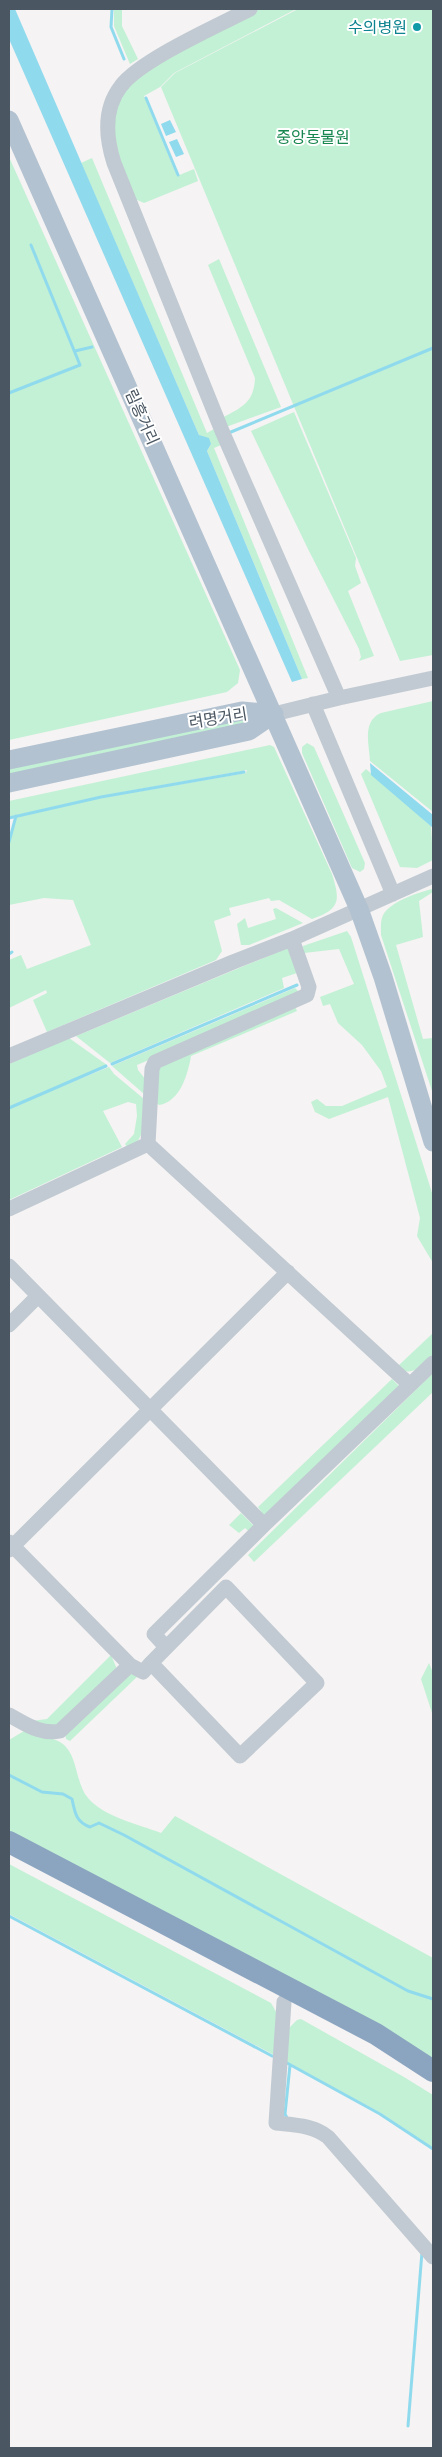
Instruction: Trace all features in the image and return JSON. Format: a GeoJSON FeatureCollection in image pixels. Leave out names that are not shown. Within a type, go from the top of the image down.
{"type":"FeatureCollection","features":[{"type":"Feature","properties":{"kind":"highway"},"geometry":{"type":"LineString","coordinates":[[9,1842],[376,2034],[433,2071]]}},
{"type":"Feature","properties":{"kind":"highway"},"geometry":{"type":"LineString","coordinates":[[9,1856],[367,2045],[433,2085]]}},
{"type":"Feature","properties":{"kind":"main road","name":"림흥거리"},"geometry":{"type":"LineString","coordinates":[[9,120],[359,909],[433,1142]]}},
{"type":"Feature","properties":{"kind":"main road","name":"려명거리"},"geometry":{"type":"LineString","coordinates":[[9,760],[242,711],[274,714]]}},
{"type":"Feature","properties":{"kind":"main road","name":"려명거리"},"geometry":{"type":"LineString","coordinates":[[9,783],[249,731],[274,714]]}},
{"type":"Feature","properties":{"kind":"street"},"geometry":{"type":"LineString","coordinates":[[250,9],[147,63],[121,85],[111,106],[107,121],[108,142],[114,163],[222,430],[339,698]]}},
{"type":"Feature","properties":{"kind":"street"},"geometry":{"type":"LineString","coordinates":[[274,714],[433,678]]}},
{"type":"Feature","properties":{"kind":"street"},"geometry":{"type":"LineString","coordinates":[[313,704],[393,894]]}},
{"type":"Feature","properties":{"kind":"street"},"geometry":{"type":"LineString","coordinates":[[9,1056],[232,962],[292,939],[433,876]]}},
{"type":"Feature","properties":{"kind":"street"},"geometry":{"type":"LineString","coordinates":[[148,1144],[152,1069],[155,1062],[296,1002],[307,995],[307,982],[292,939]]}},
{"type":"Feature","properties":{"kind":"street"},"geometry":{"type":"LineString","coordinates":[[9,1209],[148,1144]]}},
{"type":"Feature","properties":{"kind":"street"},"geometry":{"type":"LineString","coordinates":[[148,1144],[410,1385]]}},
{"type":"Feature","properties":{"kind":"street"},"geometry":{"type":"LineString","coordinates":[[9,1266],[264,1524]]}},
{"type":"Feature","properties":{"kind":"street"},"geometry":{"type":"LineString","coordinates":[[152,1663],[240,1756],[317,1683],[226,1587],[143,1672],[130,1665],[10,1546],[152,1410],[288,1272]]}},
{"type":"Feature","properties":{"kind":"street"},"geometry":{"type":"LineString","coordinates":[[9,1325],[38,1296]]}},
{"type":"Feature","properties":{"kind":"street"},"geometry":{"type":"LineString","coordinates":[[166,1647],[154,1634],[264,1524],[433,1363]]}},
{"type":"Feature","properties":{"kind":"street"},"geometry":{"type":"LineString","coordinates":[[9,1715],[36,1730],[49,1733],[60,1731],[130,1665]]}},
{"type":"Feature","properties":{"kind":"street"},"geometry":{"type":"LineString","coordinates":[[284,2002],[276,2123],[320,2130],[433,2257]]}},
{"type":"Feature","properties":{"kind":"green space"},"geometry":{"type":"Polygon","coordinates":[[[114,9],[122,9],[122,26],[138,59],[130,64],[114,26],[114,9]]]}},
{"type":"Feature","properties":{"kind":"green space"},"geometry":{"type":"Polygon","coordinates":[[[259,9],[296,9],[174,73],[160,87],[144,96],[177,176],[194,169],[198,181],[144,203],[135,199],[112,141],[114,108],[122,91],[152,66],[259,9]]]}},
{"type":"Feature","properties":{"kind":"green space","name":"중앙동물원"},"geometry":{"type":"Polygon","coordinates":[[[298,9],[433,9],[433,655],[400,661],[161,87],[175,73],[298,9]]]}},
{"type":"Feature","properties":{"kind":"green space"},"geometry":{"type":"Polygon","coordinates":[[[9,157],[240,670],[238,683],[227,692],[9,740],[9,157]]]}},
{"type":"Feature","properties":{"kind":"green space"},"geometry":{"type":"Polygon","coordinates":[[[92,158],[207,433],[214,429],[221,445],[214,448],[308,678],[302,679],[207,451],[211,444],[199,435],[81,163],[92,158]]]}},
{"type":"Feature","properties":{"kind":"green space"},"geometry":{"type":"Polygon","coordinates":[[[219,259],[281,407],[226,427],[222,418],[246,403],[252,393],[255,378],[208,265],[219,259]]]}},
{"type":"Feature","properties":{"kind":"green space"},"geometry":{"type":"Polygon","coordinates":[[[294,412],[356,558],[355,566],[361,583],[348,591],[374,656],[359,661],[361,657],[359,649],[251,431],[294,412]]]}},
{"type":"Feature","properties":{"kind":"green space"},"geometry":{"type":"Polygon","coordinates":[[[433,701],[433,812],[370,761],[368,734],[371,721],[381,713],[433,701]]]}},
{"type":"Feature","properties":{"kind":"green space"},"geometry":{"type":"Polygon","coordinates":[[[243,718],[244,725],[9,776],[9,769],[243,718]]]}},
{"type":"Feature","properties":{"kind":"green space"},"geometry":{"type":"Polygon","coordinates":[[[307,743],[314,747],[365,863],[364,869],[360,872],[352,868],[302,753],[302,747],[307,743]]]}},
{"type":"Feature","properties":{"kind":"green space"},"geometry":{"type":"Polygon","coordinates":[[[270,745],[274,747],[332,874],[337,897],[333,907],[312,919],[279,900],[271,901],[269,898],[229,908],[231,915],[214,921],[222,951],[216,960],[47,1032],[33,1000],[47,993],[46,990],[9,1008],[9,960],[21,955],[27,969],[91,945],[73,900],[44,898],[9,905],[9,845],[17,816],[101,798],[246,773],[247,770],[101,796],[9,817],[9,801],[270,745]]]}},
{"type":"Feature","properties":{"kind":"green space"},"geometry":{"type":"Polygon","coordinates":[[[366,769],[431,826],[433,860],[417,868],[400,867],[361,774],[366,769]]]}},
{"type":"Feature","properties":{"kind":"green space"},"geometry":{"type":"Polygon","coordinates":[[[433,889],[433,892],[419,901],[423,937],[396,945],[423,1039],[433,1038],[433,1094],[381,935],[381,923],[385,912],[395,904],[408,897],[433,889]]]}},
{"type":"Feature","properties":{"kind":"green space"},"geometry":{"type":"Polygon","coordinates":[[[276,908],[303,923],[249,945],[241,945],[237,924],[245,918],[248,928],[276,919],[273,909],[276,908]]]}},
{"type":"Feature","properties":{"kind":"green space"},"geometry":{"type":"Polygon","coordinates":[[[347,931],[351,937],[433,1196],[433,1263],[417,1236],[420,1218],[388,1097],[329,1119],[315,1112],[311,1102],[317,1099],[326,1106],[342,1106],[387,1087],[381,1071],[362,1045],[338,1023],[330,1004],[323,1006],[320,997],[354,984],[339,949],[304,953],[303,946],[347,931]]]}},
{"type":"Feature","properties":{"kind":"green space"},"geometry":{"type":"Polygon","coordinates":[[[288,949],[297,973],[282,978],[284,988],[110,1063],[76,1036],[288,949]]]}},
{"type":"Feature","properties":{"kind":"green space"},"geometry":{"type":"Polygon","coordinates":[[[295,988],[299,992],[294,998],[137,1065],[138,1070],[146,1080],[144,1094],[112,1066],[295,988]]]}},
{"type":"Feature","properties":{"kind":"green space"},"geometry":{"type":"Polygon","coordinates":[[[295,1006],[297,1011],[191,1056],[188,1071],[178,1093],[166,1103],[159,1105],[155,1102],[156,1076],[161,1066],[295,1006]]]}},
{"type":"Feature","properties":{"kind":"green space"},"geometry":{"type":"Polygon","coordinates":[[[69,1038],[107,1065],[9,1107],[9,1064],[69,1038]]]}},
{"type":"Feature","properties":{"kind":"green space"},"geometry":{"type":"Polygon","coordinates":[[[109,1067],[114,1074],[144,1099],[143,1128],[138,1140],[128,1148],[125,1144],[134,1134],[137,1116],[136,1104],[128,1102],[103,1111],[122,1147],[9,1200],[9,1108],[109,1067]]]}},
{"type":"Feature","properties":{"kind":"green space"},"geometry":{"type":"Polygon","coordinates":[[[433,1333],[433,1355],[422,1366],[414,1370],[400,1370],[398,1366],[433,1333]]]}},
{"type":"Feature","properties":{"kind":"green space"},"geometry":{"type":"Polygon","coordinates":[[[433,1373],[433,1392],[254,1562],[248,1555],[433,1373]]]}},
{"type":"Feature","properties":{"kind":"green space"},"geometry":{"type":"Polygon","coordinates":[[[392,1379],[399,1386],[270,1515],[263,1514],[258,1507],[392,1379]]]}},
{"type":"Feature","properties":{"kind":"green space"},"geometry":{"type":"Polygon","coordinates":[[[241,1513],[254,1526],[251,1533],[245,1528],[239,1533],[229,1525],[241,1513]]]}},
{"type":"Feature","properties":{"kind":"green space"},"geometry":{"type":"Polygon","coordinates":[[[111,1655],[117,1669],[53,1729],[32,1721],[47,1719],[111,1655]]]}},
{"type":"Feature","properties":{"kind":"green space"},"geometry":{"type":"Polygon","coordinates":[[[429,1663],[433,1673],[433,1716],[421,1679],[429,1663]]]}},
{"type":"Feature","properties":{"kind":"green space"},"geometry":{"type":"Polygon","coordinates":[[[130,1669],[139,1675],[70,1741],[66,1739],[65,1733],[130,1669]]]}},
{"type":"Feature","properties":{"kind":"green space"},"geometry":{"type":"Polygon","coordinates":[[[24,1731],[50,1738],[65,1746],[70,1752],[80,1784],[88,1798],[95,1805],[112,1815],[161,1833],[175,1816],[433,1958],[433,2061],[9,1833],[9,1740],[24,1731]]]}},
{"type":"Feature","properties":{"kind":"green space"},"geometry":{"type":"Polygon","coordinates":[[[9,1864],[271,2003],[279,2017],[274,2055],[9,1914],[9,1864]]]}},
{"type":"Feature","properties":{"kind":"green space"},"geometry":{"type":"Polygon","coordinates":[[[301,2019],[433,2095],[433,2148],[381,2113],[283,2060],[289,2028],[297,2020],[301,2019]]]}},
{"type":"Feature","properties":{"kind":"water"},"geometry":{"type":"Polygon","coordinates":[[[9,9],[15,9],[199,435],[209,438],[211,444],[207,451],[302,679],[292,682],[9,39],[9,9]]]}},
{"type":"Feature","properties":{"kind":"water"},"geometry":{"type":"Polygon","coordinates":[[[170,120],[176,132],[166,136],[161,124],[170,120]]]}},
{"type":"Feature","properties":{"kind":"water"},"geometry":{"type":"Polygon","coordinates":[[[177,139],[184,154],[176,157],[169,142],[177,139]]]}},
{"type":"Feature","properties":{"kind":"water"},"geometry":{"type":"Polygon","coordinates":[[[370,763],[433,815],[433,828],[371,775],[370,763]]]}},
{"type":"Feature","properties":{"kind":"waterway"},"geometry":{"type":"LineString","coordinates":[[112,9],[111,27],[124,59]]}},
{"type":"Feature","properties":{"kind":"waterway"},"geometry":{"type":"LineString","coordinates":[[146,98],[178,175]]}},
{"type":"Feature","properties":{"kind":"waterway"},"geometry":{"type":"LineString","coordinates":[[9,393],[80,365],[31,245]]}},
{"type":"Feature","properties":{"kind":"waterway"},"geometry":{"type":"LineString","coordinates":[[75,351],[92,347]]}},
{"type":"Feature","properties":{"kind":"waterway"},"geometry":{"type":"LineString","coordinates":[[231,432],[433,348]]}},
{"type":"Feature","properties":{"kind":"waterway"},"geometry":{"type":"LineString","coordinates":[[9,818],[101,797],[244,772]]}},
{"type":"Feature","properties":{"kind":"waterway"},"geometry":{"type":"LineString","coordinates":[[9,842],[16,816]]}},
{"type":"Feature","properties":{"kind":"waterway"},"geometry":{"type":"LineString","coordinates":[[112,1064],[297,985]]}},
{"type":"Feature","properties":{"kind":"waterway"},"geometry":{"type":"LineString","coordinates":[[9,1108],[106,1066]]}},
{"type":"Feature","properties":{"kind":"waterway"},"geometry":{"type":"LineString","coordinates":[[9,1775],[42,1792],[63,1794],[72,1799],[77,1816],[85,1825],[90,1827],[99,1823],[124,1835],[408,1991],[433,1999]]}},
{"type":"Feature","properties":{"kind":"waterway"},"geometry":{"type":"LineString","coordinates":[[9,1916],[272,2056]]}},
{"type":"Feature","properties":{"kind":"waterway"},"geometry":{"type":"LineString","coordinates":[[287,2063],[380,2114],[433,2149]]}},
{"type":"Feature","properties":{"kind":"waterway"},"geometry":{"type":"LineString","coordinates":[[287,2118],[285,2114],[290,2065]]}},
{"type":"Feature","properties":{"kind":"waterway"},"geometry":{"type":"LineString","coordinates":[[408,2426],[422,2252]]}},
{"type":"Feature","properties":{"kind":"place","name":"수의병원"},"geometry":{"type":"Point","coordinates":[417,27]}}]}
